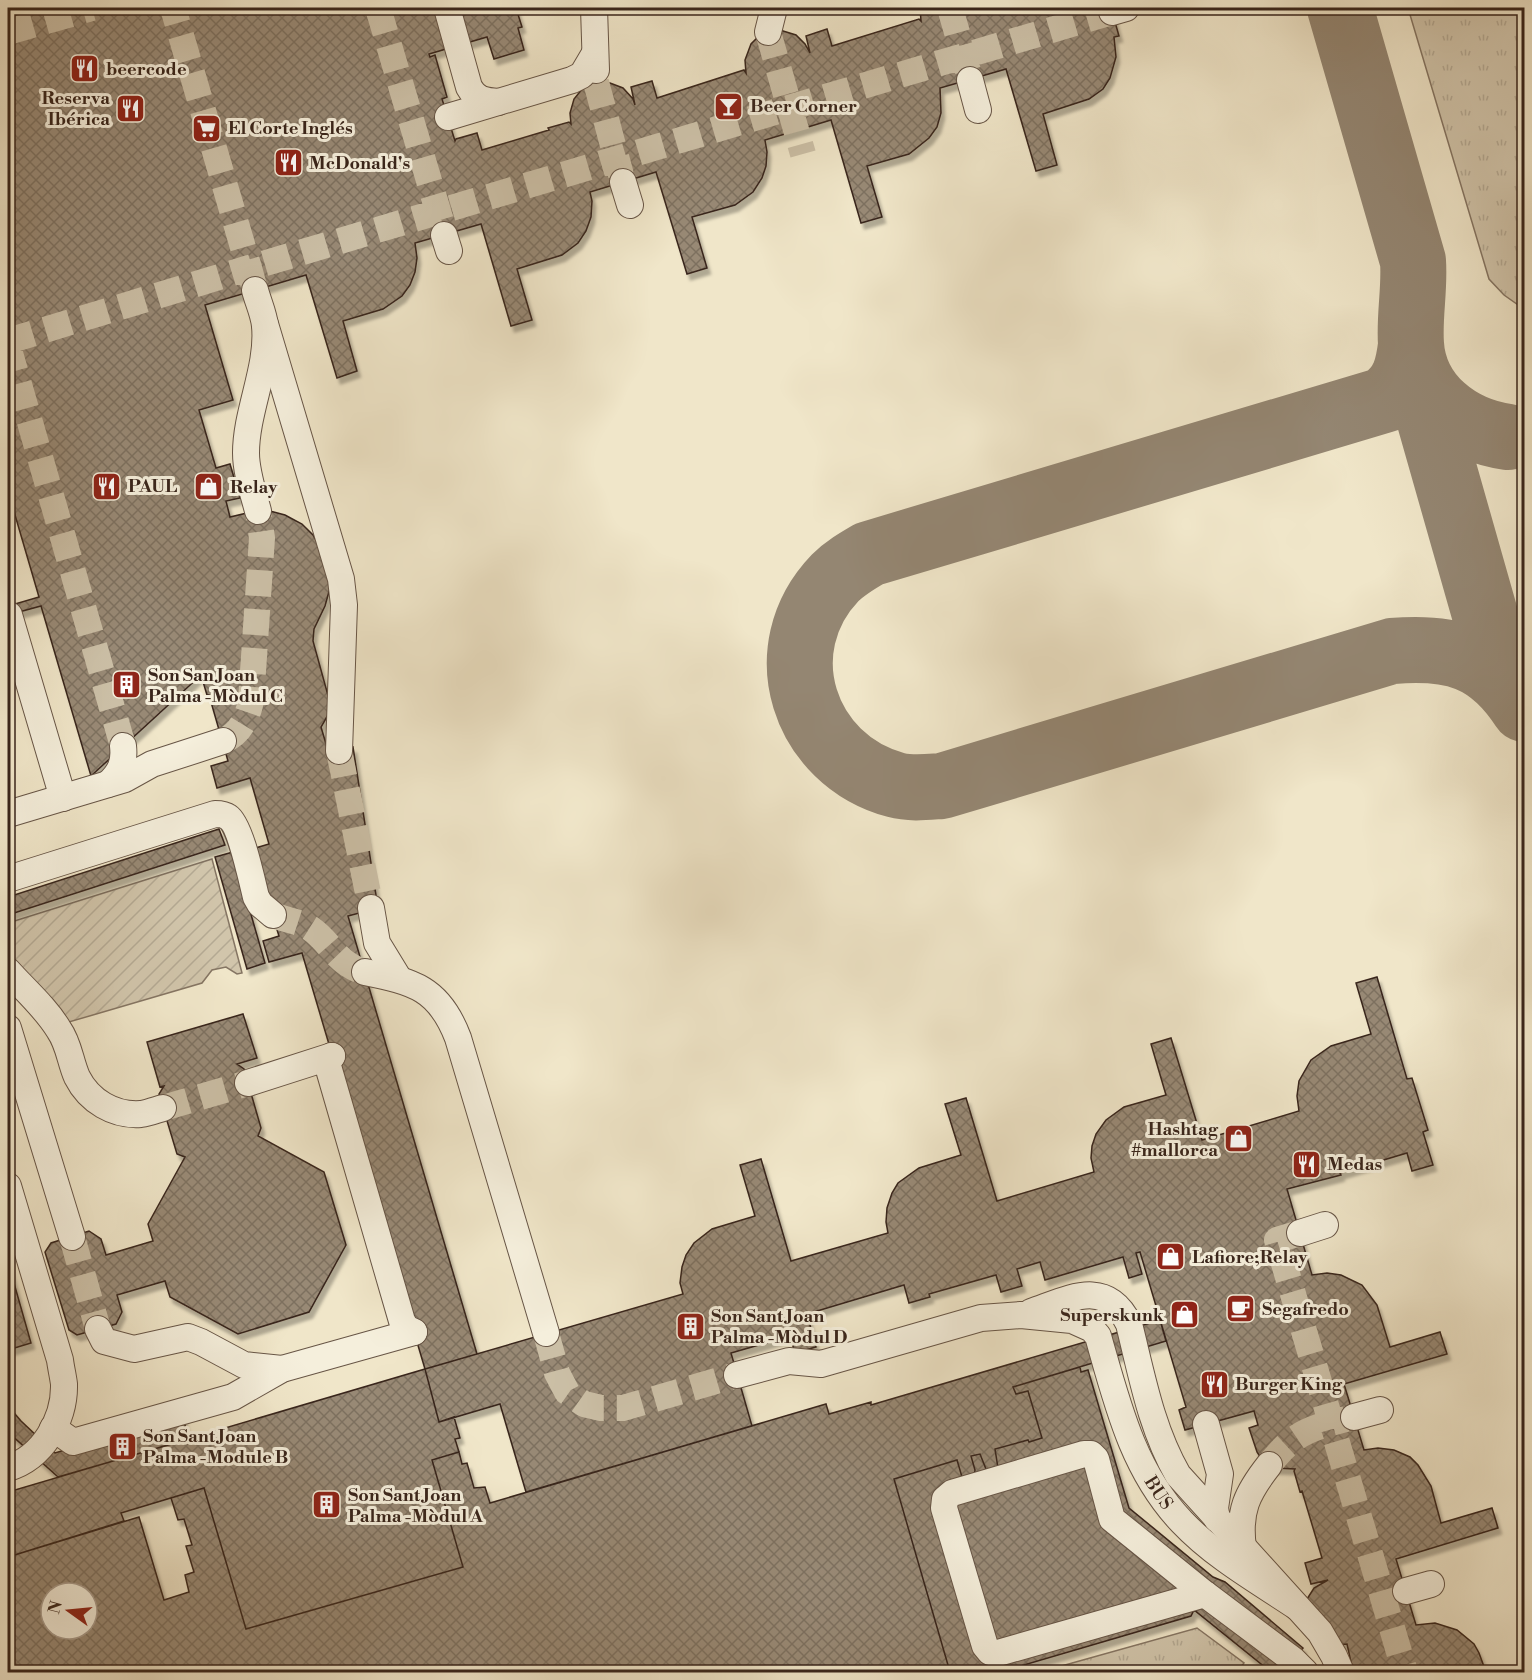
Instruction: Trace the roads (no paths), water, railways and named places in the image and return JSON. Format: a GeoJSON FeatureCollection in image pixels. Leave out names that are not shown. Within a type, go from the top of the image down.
{"type":"FeatureCollection","features":[{"type":"Feature","properties":{"kind":"lane"},"geometry":{"type":"LineString","coordinates":[[447,8],[469,87],[480,100],[498,102]]}},
{"type":"Feature","properties":{"kind":"lane"},"geometry":{"type":"LineString","coordinates":[[594,8],[596,82]]}},
{"type":"Feature","properties":{"kind":"lane"},"geometry":{"type":"LineString","coordinates":[[447,117],[572,80],[582,75],[595,53]]}},
{"type":"Feature","properties":{"kind":"lane"},"geometry":{"type":"LineString","coordinates":[[970,80],[978,110]]}},
{"type":"Feature","properties":{"kind":"lane"},"geometry":{"type":"LineString","coordinates":[[255,290],[340,579],[344,605],[339,751]]}},
{"type":"Feature","properties":{"kind":"lane"},"geometry":{"type":"LineString","coordinates":[[258,511],[248,476],[246,454],[247,433],[265,345],[265,324]]}},
{"type":"Feature","properties":{"kind":"lane"},"geometry":{"type":"LineString","coordinates":[[9,615],[63,798]]}},
{"type":"Feature","properties":{"kind":"lane"},"geometry":{"type":"LineString","coordinates":[[8,814],[125,779],[152,764],[223,741]]}},
{"type":"Feature","properties":{"kind":"lane"},"geometry":{"type":"LineString","coordinates":[[108,784],[118,775],[123,764],[123,746]]}},
{"type":"Feature","properties":{"kind":"lane"},"geometry":{"type":"LineString","coordinates":[[8,879],[222,814],[234,823],[256,897],[260,904],[273,915]]}},
{"type":"Feature","properties":{"kind":"lane"},"geometry":{"type":"LineString","coordinates":[[371,908],[377,943],[399,979]]}},
{"type":"Feature","properties":{"kind":"lane"},"geometry":{"type":"LineString","coordinates":[[8,971],[59,1029],[67,1044],[78,1077],[90,1095],[102,1105],[116,1112],[142,1114],[163,1108]]}},
{"type":"Feature","properties":{"kind":"lane"},"geometry":{"type":"LineString","coordinates":[[365,972],[399,979],[429,993],[442,1005],[451,1019],[462,1049],[546,1334]]}},
{"type":"Feature","properties":{"kind":"lane"},"geometry":{"type":"LineString","coordinates":[[8,1028],[72,1237]]}},
{"type":"Feature","properties":{"kind":"lane"},"geometry":{"type":"LineString","coordinates":[[53,1428],[73,1442],[222,1400],[282,1369],[414,1332],[406,1328],[402,1321],[328,1066],[328,1061],[332,1056],[248,1083]]}},
{"type":"Feature","properties":{"kind":"lane"},"geometry":{"type":"LineString","coordinates":[[8,1186],[60,1360],[64,1384],[62,1406],[43,1445],[30,1458],[8,1468]]}},
{"type":"Feature","properties":{"kind":"lane"},"geometry":{"type":"LineString","coordinates":[[1300,1233],[1325,1225]]}},
{"type":"Feature","properties":{"kind":"lane"},"geometry":{"type":"LineString","coordinates":[[737,1375],[789,1361],[821,1364],[981,1318],[1020,1315],[1083,1295],[1101,1295],[1123,1311],[1129,1324],[1154,1425],[1178,1475],[1327,1642],[1341,1672]]}},
{"type":"Feature","properties":{"kind":"lane","name":"BUS"},"geometry":{"type":"LineString","coordinates":[[1020,1315],[1072,1320],[1092,1329],[1098,1336],[1121,1419],[1156,1491],[1182,1523],[1215,1551],[1297,1607]]}},
{"type":"Feature","properties":{"kind":"lane"},"geometry":{"type":"LineString","coordinates":[[98,1329],[105,1341],[134,1349],[188,1337],[235,1362],[251,1367],[282,1369]]}},
{"type":"Feature","properties":{"kind":"lane"},"geometry":{"type":"LineString","coordinates":[[222,1354],[229,1360],[231,1367],[229,1385],[222,1400]]}},
{"type":"Feature","properties":{"kind":"lane"},"geometry":{"type":"LineString","coordinates":[[1354,1417],[1380,1410]]}},
{"type":"Feature","properties":{"kind":"lane"},"geometry":{"type":"LineString","coordinates":[[1206,1424],[1220,1474],[1215,1508],[1217,1519]]}},
{"type":"Feature","properties":{"kind":"lane"},"geometry":{"type":"LineString","coordinates":[[1205,1594],[998,1653],[990,1652],[985,1646],[944,1508],[945,1499],[952,1493],[1084,1454],[1091,1454],[1096,1459],[1112,1519],[1256,1635],[1293,1660],[1305,1672]]}},
{"type":"Feature","properties":{"kind":"lane"},"geometry":{"type":"LineString","coordinates":[[1243,1548],[1240,1528],[1243,1511],[1258,1478],[1269,1465]]}},
{"type":"Feature","properties":{"kind":"lane"},"geometry":{"type":"LineString","coordinates":[[1406,1592],[1431,1584]]}},
{"type":"Feature","properties":{"kind":"lane"},"geometry":{"type":"LineString","coordinates":[[1256,1635],[1289,1672]]}},
{"type":"Feature","properties":{"kind":"tunnel"},"geometry":{"type":"LineString","coordinates":[[8,32],[92,8]]}},
{"type":"Feature","properties":{"kind":"tunnel"},"geometry":{"type":"LineString","coordinates":[[8,341],[249,268],[173,8]]}},
{"type":"Feature","properties":{"kind":"tunnel"},"geometry":{"type":"LineString","coordinates":[[378,8],[443,228]]}},
{"type":"Feature","properties":{"kind":"tunnel"},"geometry":{"type":"LineString","coordinates":[[950,8],[968,71]]}},
{"type":"Feature","properties":{"kind":"tunnel"},"geometry":{"type":"LineString","coordinates":[[255,290],[249,268],[1112,12]]}},
{"type":"Feature","properties":{"kind":"tunnel"},"geometry":{"type":"LineString","coordinates":[[768,32],[803,154]]}},
{"type":"Feature","properties":{"kind":"tunnel"},"geometry":{"type":"LineString","coordinates":[[596,82],[621,175]]}},
{"type":"Feature","properties":{"kind":"tunnel"},"geometry":{"type":"LineString","coordinates":[[8,346],[123,746]]}},
{"type":"Feature","properties":{"kind":"tunnel"},"geometry":{"type":"LineString","coordinates":[[223,741],[242,725],[251,701],[262,538],[258,511]]}},
{"type":"Feature","properties":{"kind":"tunnel"},"geometry":{"type":"LineString","coordinates":[[339,751],[371,908]]}},
{"type":"Feature","properties":{"kind":"tunnel"},"geometry":{"type":"LineString","coordinates":[[273,915],[310,928],[347,964],[365,972]]}},
{"type":"Feature","properties":{"kind":"tunnel"},"geometry":{"type":"LineString","coordinates":[[163,1108],[248,1083]]}},
{"type":"Feature","properties":{"kind":"tunnel"},"geometry":{"type":"LineString","coordinates":[[1300,1233],[1277,1240],[1405,1672]]}},
{"type":"Feature","properties":{"kind":"tunnel"},"geometry":{"type":"LineString","coordinates":[[72,1237],[98,1329]]}},
{"type":"Feature","properties":{"kind":"tunnel"},"geometry":{"type":"LineString","coordinates":[[546,1333],[557,1373],[567,1392],[584,1404],[601,1408],[623,1408],[737,1375]]}},
{"type":"Feature","properties":{"kind":"tunnel"},"geometry":{"type":"LineString","coordinates":[[1269,1465],[1294,1439],[1321,1426],[1346,1419]]}},
{"type":"Feature","properties":{"kind":"place","name":"beercode"},"geometry":{"type":"Point","coordinates":[85,69]}},
{"type":"Feature","properties":{"kind":"place","name":"Beer Corner"},"geometry":{"type":"Point","coordinates":[729,106]}},
{"type":"Feature","properties":{"kind":"place","name":"Reserva Ibérica"},"geometry":{"type":"Point","coordinates":[131,108]}},
{"type":"Feature","properties":{"kind":"place","name":"El Corte Inglés"},"geometry":{"type":"Point","coordinates":[207,128]}},
{"type":"Feature","properties":{"kind":"place","name":"McDonald's"},"geometry":{"type":"Point","coordinates":[288,163]}},
{"type":"Feature","properties":{"kind":"place","name":"PAUL"},"geometry":{"type":"Point","coordinates":[107,486]}},
{"type":"Feature","properties":{"kind":"place","name":"Relay"},"geometry":{"type":"Point","coordinates":[209,487]}},
{"type":"Feature","properties":{"kind":"place","name":"Son San Joan Palma -Mòdul C"},"geometry":{"type":"Point","coordinates":[127,685]}},
{"type":"Feature","properties":{"kind":"place","name":"Hashtag #mallorca"},"geometry":{"type":"Point","coordinates":[1239,1139]}},
{"type":"Feature","properties":{"kind":"place","name":"Medas"},"geometry":{"type":"Point","coordinates":[1306,1164]}},
{"type":"Feature","properties":{"kind":"place","name":"Lafiore;Relay"},"geometry":{"type":"Point","coordinates":[1171,1257]}},
{"type":"Feature","properties":{"kind":"place","name":"Segafredo"},"geometry":{"type":"Point","coordinates":[1241,1309]}},
{"type":"Feature","properties":{"kind":"place","name":"Superskunk"},"geometry":{"type":"Point","coordinates":[1185,1315]}},
{"type":"Feature","properties":{"kind":"place","name":"Son Sant Joan Palma -Mòdul D"},"geometry":{"type":"Point","coordinates":[690,1326]}},
{"type":"Feature","properties":{"kind":"place","name":"Burger King"},"geometry":{"type":"Point","coordinates":[1214,1384]}},
{"type":"Feature","properties":{"kind":"place","name":"Son Sant Joan Palma -Module B"},"geometry":{"type":"Point","coordinates":[122,1446]}},
{"type":"Feature","properties":{"kind":"place","name":"Son Sant Joan Palma -Mòdul A"},"geometry":{"type":"Point","coordinates":[327,1505]}}]}
